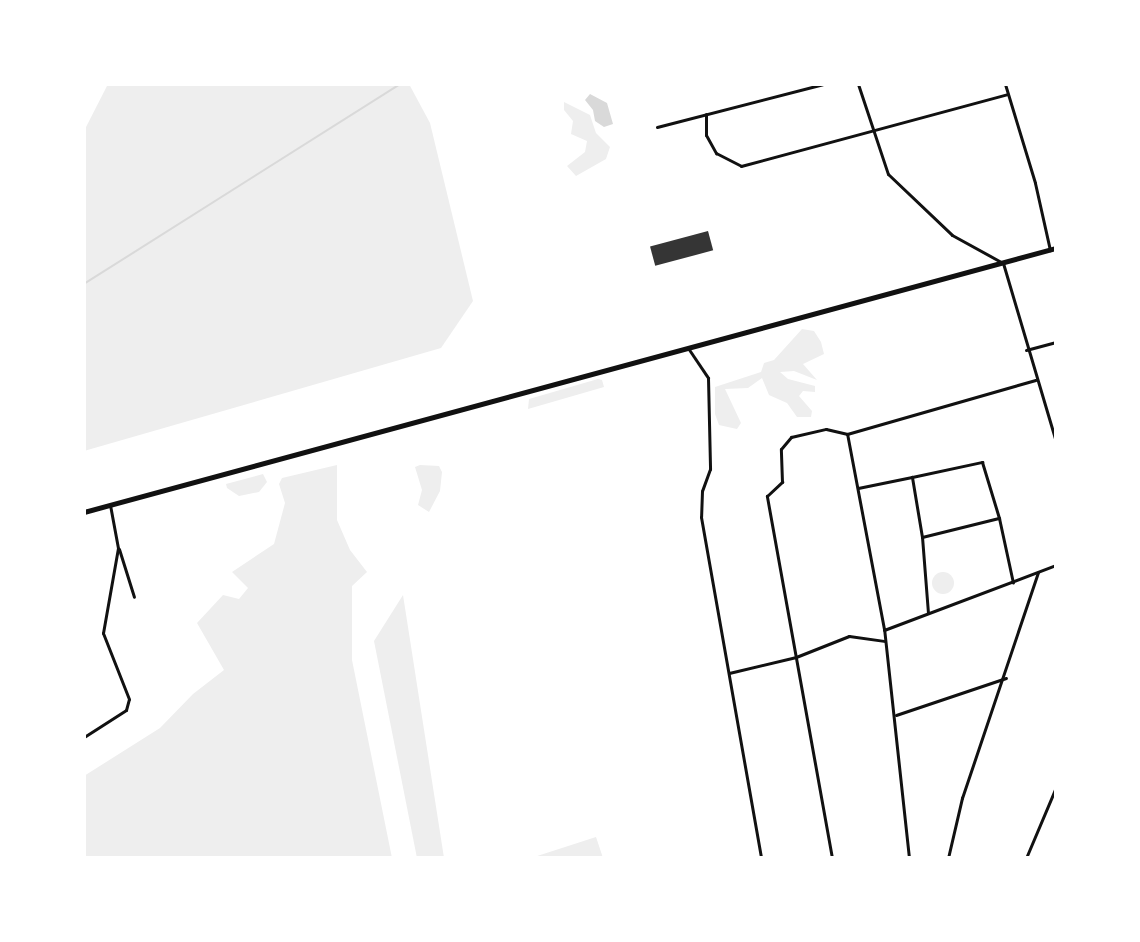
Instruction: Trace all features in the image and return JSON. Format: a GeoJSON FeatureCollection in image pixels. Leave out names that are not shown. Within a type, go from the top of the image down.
{"type":"FeatureCollection","features":[{"type":"Feature","properties":{"kind":"main road"},"geometry":{"type":"LineString","coordinates":[[84,512],[1053,249]]}},
{"type":"Feature","properties":{"kind":"street"},"geometry":{"type":"LineString","coordinates":[[657,127],[823,84]]}},
{"type":"Feature","properties":{"kind":"street"},"geometry":{"type":"LineString","coordinates":[[858,84],[872,132],[888,174],[952,235],[1003,263],[1026,350],[1056,442]]}},
{"type":"Feature","properties":{"kind":"street"},"geometry":{"type":"LineString","coordinates":[[1005,84],[1053,249]]}},
{"type":"Feature","properties":{"kind":"street"},"geometry":{"type":"LineString","coordinates":[[706,114],[706,135],[716,153],[741,166],[1007,94]]}},
{"type":"Feature","properties":{"kind":"street"},"geometry":{"type":"LineString","coordinates":[[1026,350],[1056,342]]}},
{"type":"Feature","properties":{"kind":"street"},"geometry":{"type":"LineString","coordinates":[[688,348],[708,378],[710,469],[702,491],[701,517],[761,858]]}},
{"type":"Feature","properties":{"kind":"street"},"geometry":{"type":"LineString","coordinates":[[832,858],[767,496],[782,482],[781,449],[791,437],[826,429],[847,434],[1035,380]]}},
{"type":"Feature","properties":{"kind":"street"},"geometry":{"type":"LineString","coordinates":[[847,434],[884,629],[896,715],[909,858]]}},
{"type":"Feature","properties":{"kind":"street"},"geometry":{"type":"LineString","coordinates":[[858,488],[982,462],[999,518],[1013,583]]}},
{"type":"Feature","properties":{"kind":"street"},"geometry":{"type":"LineString","coordinates":[[912,477],[922,537],[928,613]]}},
{"type":"Feature","properties":{"kind":"street"},"geometry":{"type":"LineString","coordinates":[[110,505],[118,548],[134,597]]}},
{"type":"Feature","properties":{"kind":"street"},"geometry":{"type":"LineString","coordinates":[[922,537],[999,518]]}},
{"type":"Feature","properties":{"kind":"street"},"geometry":{"type":"LineString","coordinates":[[84,737],[126,710],[129,699],[103,633],[118,548]]}},
{"type":"Feature","properties":{"kind":"street"},"geometry":{"type":"LineString","coordinates":[[884,629],[1013,583],[1056,565]]}},
{"type":"Feature","properties":{"kind":"street"},"geometry":{"type":"LineString","coordinates":[[948,858],[962,798],[1006,678],[1038,572]]}},
{"type":"Feature","properties":{"kind":"street"},"geometry":{"type":"LineString","coordinates":[[729,673],[796,657],[849,636],[884,641]]}},
{"type":"Feature","properties":{"kind":"street"},"geometry":{"type":"LineString","coordinates":[[896,715],[1006,678]]}},
{"type":"Feature","properties":{"kind":"street"},"geometry":{"type":"LineString","coordinates":[[1026,858],[1056,788]]}},
{"type":"Feature","properties":{"kind":"shaded area"},"geometry":{"type":"Polygon","coordinates":[[[108,84],[409,84],[430,123],[473,301],[441,348],[84,451],[84,131],[108,84]]]}},
{"type":"Feature","properties":{"kind":"shaded area"},"geometry":{"type":"Polygon","coordinates":[[[590,94],[607,103],[613,124],[604,127],[595,121],[593,110],[585,100],[590,94]]]}},
{"type":"Feature","properties":{"kind":"shaded area"},"geometry":{"type":"Polygon","coordinates":[[[564,102],[590,115],[596,133],[610,147],[606,159],[576,176],[567,166],[585,152],[587,141],[571,134],[573,121],[564,110],[564,102]]]}},
{"type":"Feature","properties":{"kind":"shaded area"},"geometry":{"type":"Polygon","coordinates":[[[802,329],[814,331],[821,342],[824,354],[803,364],[817,380],[794,371],[780,372],[788,379],[815,386],[815,392],[803,391],[799,396],[812,411],[811,417],[797,417],[787,403],[769,395],[762,378],[748,388],[725,389],[741,423],[737,429],[719,425],[715,414],[715,387],[761,372],[764,363],[774,360],[802,329]]]}},
{"type":"Feature","properties":{"kind":"shaded area"},"geometry":{"type":"Polygon","coordinates":[[[598,379],[602,380],[604,387],[528,409],[529,399],[598,379]]]}},
{"type":"Feature","properties":{"kind":"shaded area"},"geometry":{"type":"Polygon","coordinates":[[[337,465],[337,520],[350,550],[367,572],[352,586],[352,660],[392,858],[84,858],[84,776],[160,728],[193,694],[224,670],[197,623],[223,595],[239,599],[248,588],[232,572],[274,544],[285,503],[279,484],[282,478],[337,465]]]}},
{"type":"Feature","properties":{"kind":"shaded area"},"geometry":{"type":"Polygon","coordinates":[[[439,466],[442,472],[440,491],[429,512],[418,505],[422,490],[415,467],[439,466]]]}},
{"type":"Feature","properties":{"kind":"shaded area"},"geometry":{"type":"Polygon","coordinates":[[[263,474],[267,482],[259,492],[239,496],[227,488],[226,484],[263,474]]]}},
{"type":"Feature","properties":{"kind":"shaded area"},"geometry":{"type":"Polygon","coordinates":[[[943,572],[951,575],[954,583],[951,591],[943,594],[935,591],[932,583],[935,575],[943,572]]]}},
{"type":"Feature","properties":{"kind":"shaded area"},"geometry":{"type":"Polygon","coordinates":[[[403,595],[444,858],[417,858],[374,641],[403,595]]]}},
{"type":"Feature","properties":{"kind":"shaded area"},"geometry":{"type":"Polygon","coordinates":[[[596,837],[603,858],[531,858],[596,837]]]}},
{"type":"Feature","properties":{"kind":"building"},"geometry":{"type":"Polygon","coordinates":[[[708,231],[713,250],[655,266],[650,247],[708,231]]]}},
{"type":"Feature","properties":{"kind":"waterway"},"geometry":{"type":"LineString","coordinates":[[84,284],[400,84]]}}]}
